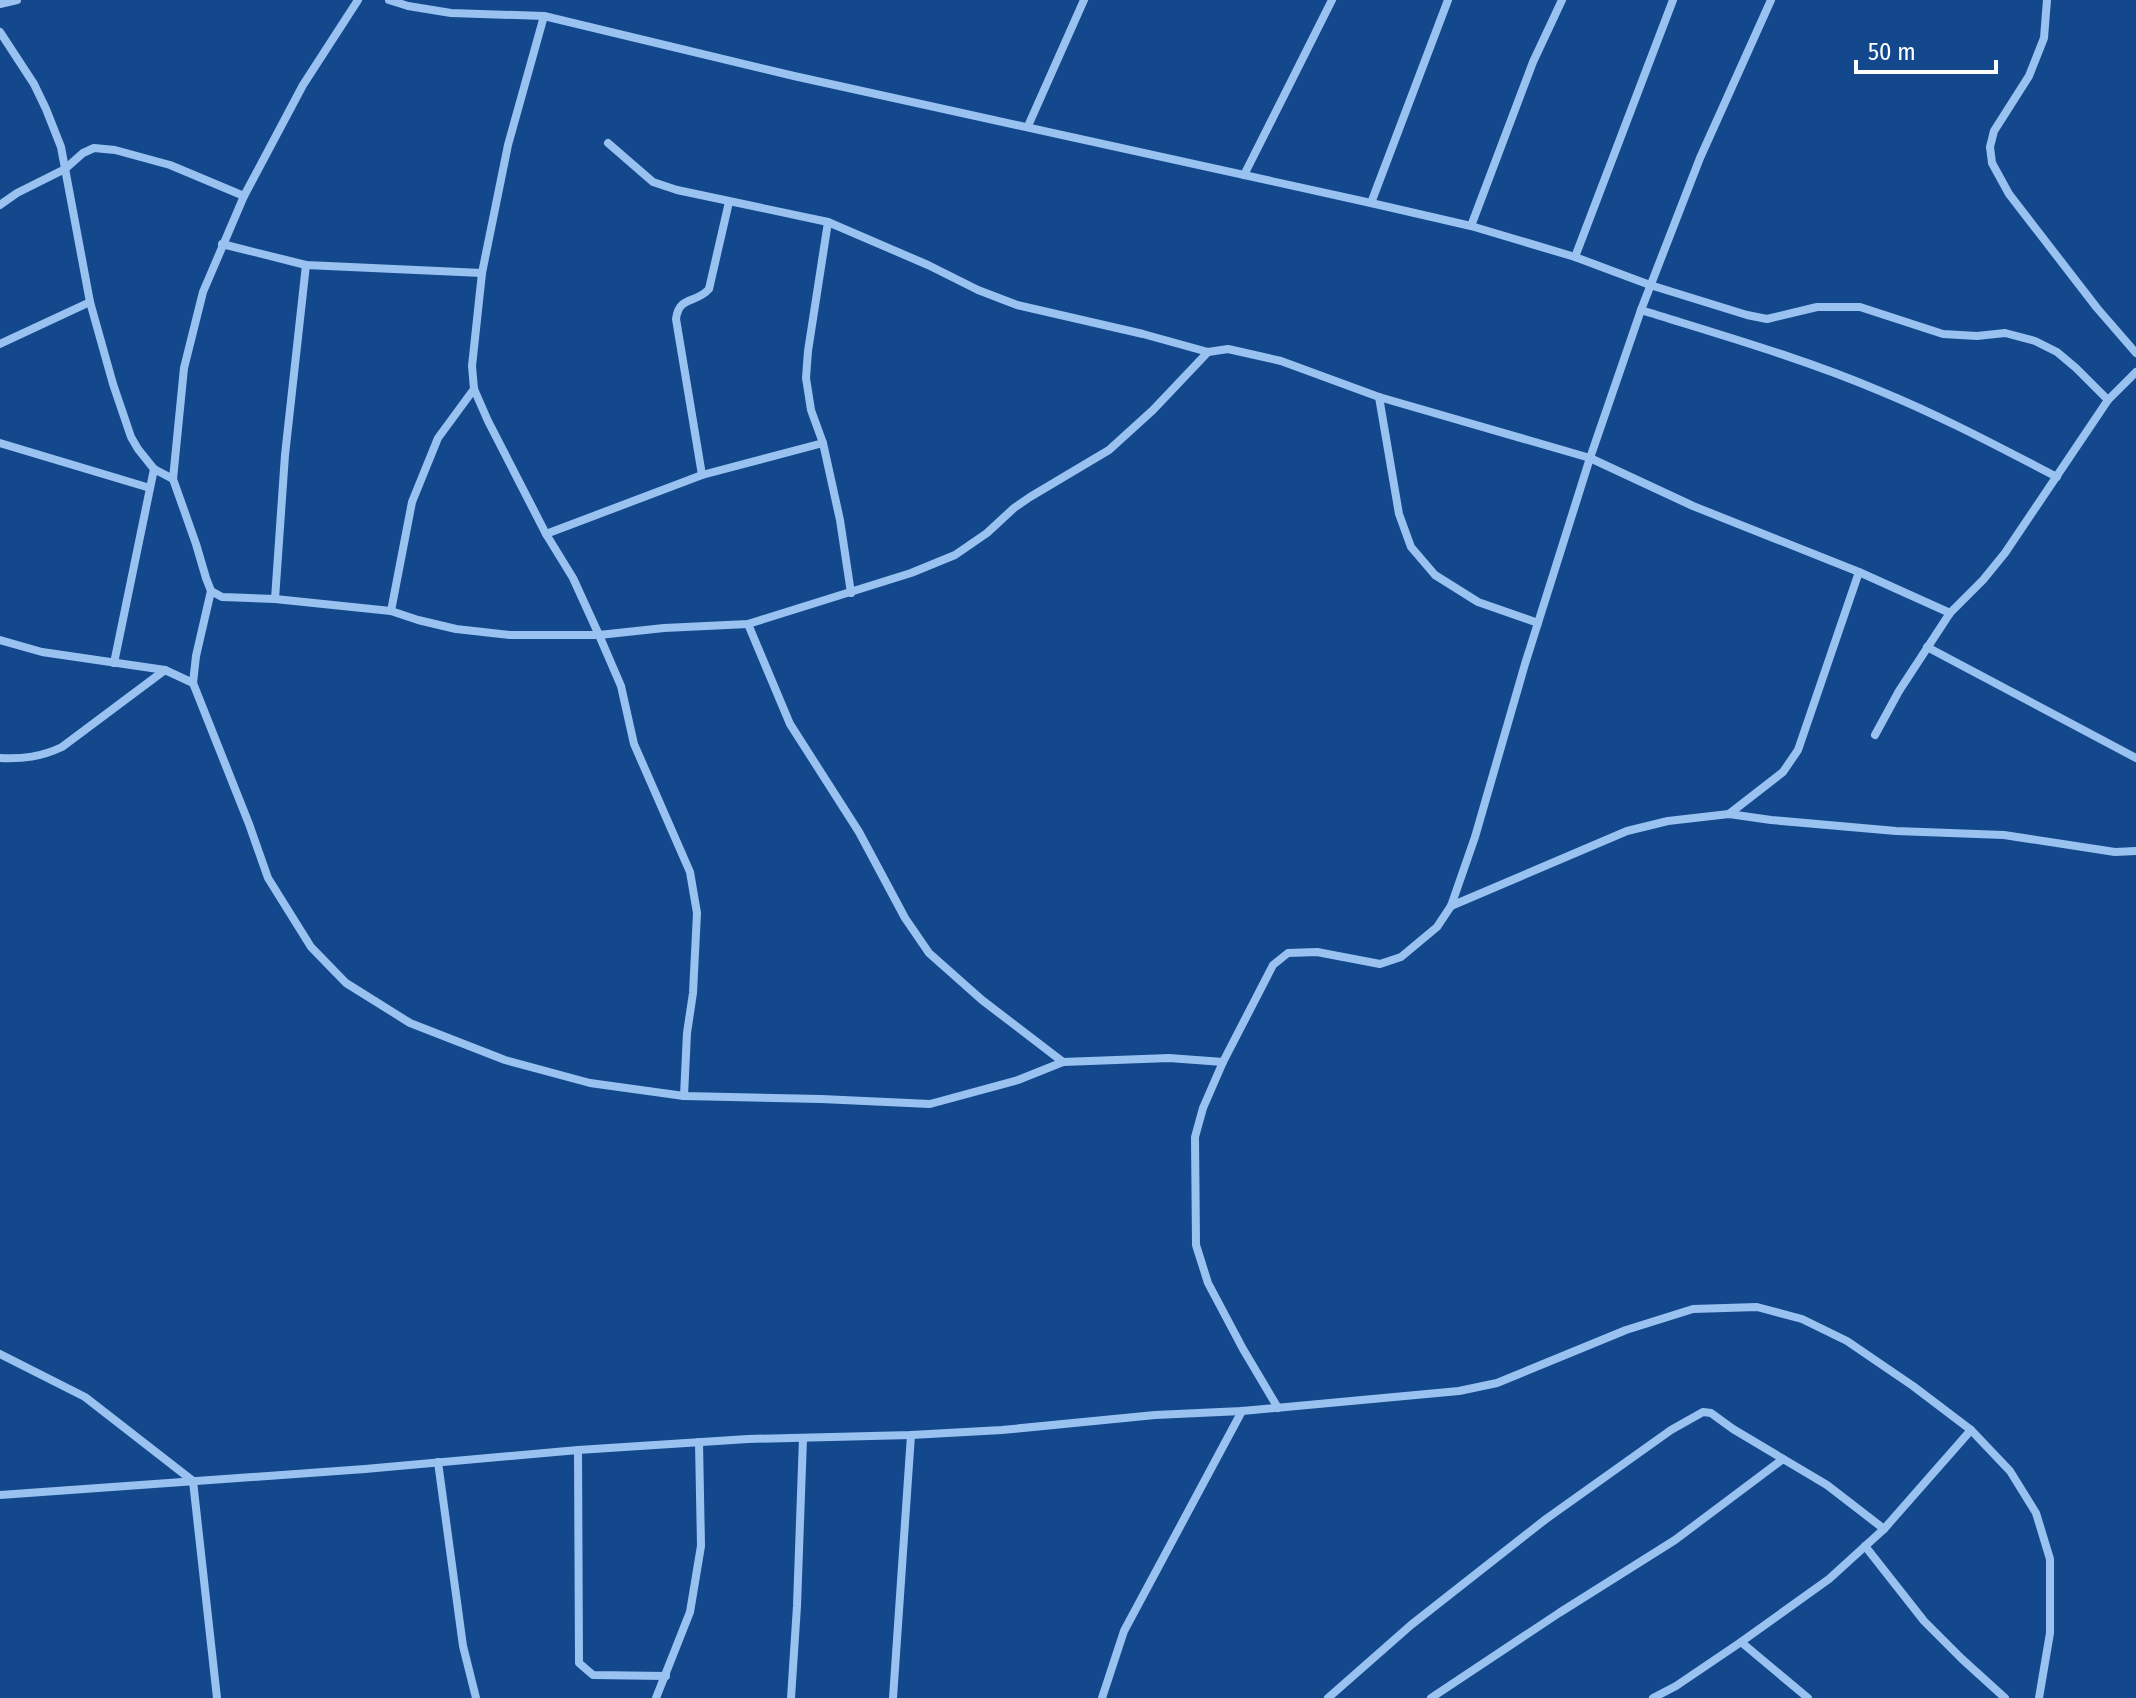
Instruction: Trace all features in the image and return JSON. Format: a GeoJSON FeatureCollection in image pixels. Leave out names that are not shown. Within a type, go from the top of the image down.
{"type":"FeatureCollection","features":[{"type":"Feature","properties":{"kind":"street"},"geometry":{"type":"LineString","coordinates":[[0,4],[17,0]]}},
{"type":"Feature","properties":{"kind":"street"},"geometry":{"type":"LineString","coordinates":[[358,0],[303,85],[244,196],[203,292],[184,368],[173,479],[211,591],[193,683],[268,878],[311,947],[346,983],[410,1023],[505,1060],[590,1083],[684,1096],[930,1104],[1018,1080],[1063,1062],[1169,1058],[1223,1062]]}},
{"type":"Feature","properties":{"kind":"street"},"geometry":{"type":"LineString","coordinates":[[389,0],[451,13],[544,16],[794,76],[1471,226],[1575,257],[1650,285],[1747,315],[1767,319],[1817,307],[1860,307],[1943,334],[1977,336],[2005,333],[2035,341],[2057,352],[2108,400]]}},
{"type":"Feature","properties":{"kind":"street"},"geometry":{"type":"LineString","coordinates":[[1028,126],[1084,0]]}},
{"type":"Feature","properties":{"kind":"street"},"geometry":{"type":"LineString","coordinates":[[1244,175],[1332,0]]}},
{"type":"Feature","properties":{"kind":"street"},"geometry":{"type":"LineString","coordinates":[[1371,203],[1448,0]]}},
{"type":"Feature","properties":{"kind":"street"},"geometry":{"type":"LineString","coordinates":[[1471,226],[1533,62],[1562,0]]}},
{"type":"Feature","properties":{"kind":"street"},"geometry":{"type":"LineString","coordinates":[[1575,257],[1673,0]]}},
{"type":"Feature","properties":{"kind":"street"},"geometry":{"type":"LineString","coordinates":[[1278,1408],[1208,1283],[1196,1245],[1195,1137],[1203,1108],[1273,965],[1288,953],[1317,952],[1380,964],[1401,957],[1437,927],[1451,906],[1475,837],[1590,458],[1641,310],[1700,158],[1771,0]]}},
{"type":"Feature","properties":{"kind":"street"},"geometry":{"type":"LineString","coordinates":[[2047,0],[2044,38],[2029,76],[1994,131],[1990,147],[1992,163],[2009,194],[2136,353]]}},
{"type":"Feature","properties":{"kind":"street"},"geometry":{"type":"LineString","coordinates":[[544,16],[508,145],[482,273],[472,366],[474,389],[546,534],[573,578],[599,635],[621,686],[634,744],[690,872],[697,913],[684,1096]]}},
{"type":"Feature","properties":{"kind":"street"},"geometry":{"type":"LineString","coordinates":[[0,32],[34,84],[61,147],[90,302],[131,437],[154,469],[173,479]]}},
{"type":"Feature","properties":{"kind":"street"},"geometry":{"type":"LineString","coordinates":[[608,143],[653,182],[729,202],[828,222],[1017,305],[1208,352],[1228,349],[1281,361],[1379,397],[1590,458],[1693,506],[1859,572],[1950,613]]}},
{"type":"Feature","properties":{"kind":"street"},"geometry":{"type":"LineString","coordinates":[[0,205],[65,169],[83,153],[94,148],[115,150],[170,165],[244,196]]}},
{"type":"Feature","properties":{"kind":"street"},"geometry":{"type":"LineString","coordinates":[[702,475],[676,319],[678,309],[684,302],[704,295],[709,289],[729,202]]}},
{"type":"Feature","properties":{"kind":"street"},"geometry":{"type":"LineString","coordinates":[[828,222],[806,378],[811,410],[823,443],[840,520],[851,593]]}},
{"type":"Feature","properties":{"kind":"street"},"geometry":{"type":"LineString","coordinates":[[222,244],[306,265],[482,273]]}},
{"type":"Feature","properties":{"kind":"street"},"geometry":{"type":"LineString","coordinates":[[275,599],[285,455],[306,265]]}},
{"type":"Feature","properties":{"kind":"street"},"geometry":{"type":"LineString","coordinates":[[0,344],[90,302]]}},
{"type":"Feature","properties":{"kind":"street"},"geometry":{"type":"LineString","coordinates":[[1641,310],[1785,354],[1879,390],[1949,421],[2057,477]]}},
{"type":"Feature","properties":{"kind":"street"},"geometry":{"type":"LineString","coordinates":[[211,591],[222,597],[391,611],[469,631],[521,636],[599,635],[748,624],[911,573],[955,555],[1022,503],[1109,450],[1153,410],[1208,352]]}},
{"type":"Feature","properties":{"kind":"street"},"geometry":{"type":"LineString","coordinates":[[1875,735],[1950,613],[2005,553],[2108,400],[2136,372]]}},
{"type":"Feature","properties":{"kind":"street"},"geometry":{"type":"LineString","coordinates":[[391,611],[412,502],[438,438],[474,389]]}},
{"type":"Feature","properties":{"kind":"street"},"geometry":{"type":"LineString","coordinates":[[1379,397],[1399,514],[1411,547],[1435,575],[1478,602],[1538,623]]}},
{"type":"Feature","properties":{"kind":"street"},"geometry":{"type":"LineString","coordinates":[[0,443],[150,488]]}},
{"type":"Feature","properties":{"kind":"street"},"geometry":{"type":"LineString","coordinates":[[546,534],[702,475],[823,443]]}},
{"type":"Feature","properties":{"kind":"street"},"geometry":{"type":"LineString","coordinates":[[114,663],[154,469]]}},
{"type":"Feature","properties":{"kind":"street"},"geometry":{"type":"LineString","coordinates":[[1729,814],[1783,772],[1798,750],[1859,572]]}},
{"type":"Feature","properties":{"kind":"street"},"geometry":{"type":"LineString","coordinates":[[748,624],[790,724],[859,832],[905,918],[929,953],[982,1000],[1063,1062]]}},
{"type":"Feature","properties":{"kind":"street"},"geometry":{"type":"LineString","coordinates":[[0,640],[42,652],[165,670],[193,683]]}},
{"type":"Feature","properties":{"kind":"street"},"geometry":{"type":"LineString","coordinates":[[1927,647],[2136,758]]}},
{"type":"Feature","properties":{"kind":"street"},"geometry":{"type":"LineString","coordinates":[[0,758],[45,755],[62,747],[165,670]]}},
{"type":"Feature","properties":{"kind":"street"},"geometry":{"type":"LineString","coordinates":[[1451,906],[1627,831],[1668,821],[1729,814],[1896,831],[2004,835],[2115,852],[2136,851]]}},
{"type":"Feature","properties":{"kind":"street"},"geometry":{"type":"LineString","coordinates":[[0,1495],[699,1442],[1002,1430],[1459,1391],[1497,1383],[1626,1330],[1693,1309],[1757,1307],[1802,1319],[1847,1341],[1971,1430],[2010,1471],[2036,1513],[2050,1559],[2050,1633],[2039,1698]]}},
{"type":"Feature","properties":{"kind":"street"},"geometry":{"type":"LineString","coordinates":[[0,1354],[85,1397],[193,1481],[217,1698]]}},
{"type":"Feature","properties":{"kind":"street"},"geometry":{"type":"LineString","coordinates":[[1102,1698],[1124,1631],[1242,1411]]}},
{"type":"Feature","properties":{"kind":"street"},"geometry":{"type":"LineString","coordinates":[[1328,1698],[1411,1625],[1546,1519],[1671,1430],[1703,1412],[1711,1413],[1827,1485],[1884,1529]]}},
{"type":"Feature","properties":{"kind":"street"},"geometry":{"type":"LineString","coordinates":[[1653,1698],[1676,1686],[1829,1579],[1884,1529],[1971,1430]]}},
{"type":"Feature","properties":{"kind":"street"},"geometry":{"type":"LineString","coordinates":[[893,1698],[911,1435]]}},
{"type":"Feature","properties":{"kind":"street"},"geometry":{"type":"LineString","coordinates":[[791,1698],[803,1438]]}},
{"type":"Feature","properties":{"kind":"street"},"geometry":{"type":"LineString","coordinates":[[656,1698],[690,1612],[701,1546],[699,1442]]}},
{"type":"Feature","properties":{"kind":"street"},"geometry":{"type":"LineString","coordinates":[[578,1450],[579,1663],[593,1675],[666,1676]]}},
{"type":"Feature","properties":{"kind":"street"},"geometry":{"type":"LineString","coordinates":[[1431,1698],[1675,1540],[1783,1459]]}},
{"type":"Feature","properties":{"kind":"street"},"geometry":{"type":"LineString","coordinates":[[438,1462],[463,1646],[476,1698]]}},
{"type":"Feature","properties":{"kind":"street"},"geometry":{"type":"LineString","coordinates":[[1865,1546],[1924,1621],[2005,1698]]}},
{"type":"Feature","properties":{"kind":"street"},"geometry":{"type":"LineString","coordinates":[[1741,1642],[1808,1698]]}}]}
